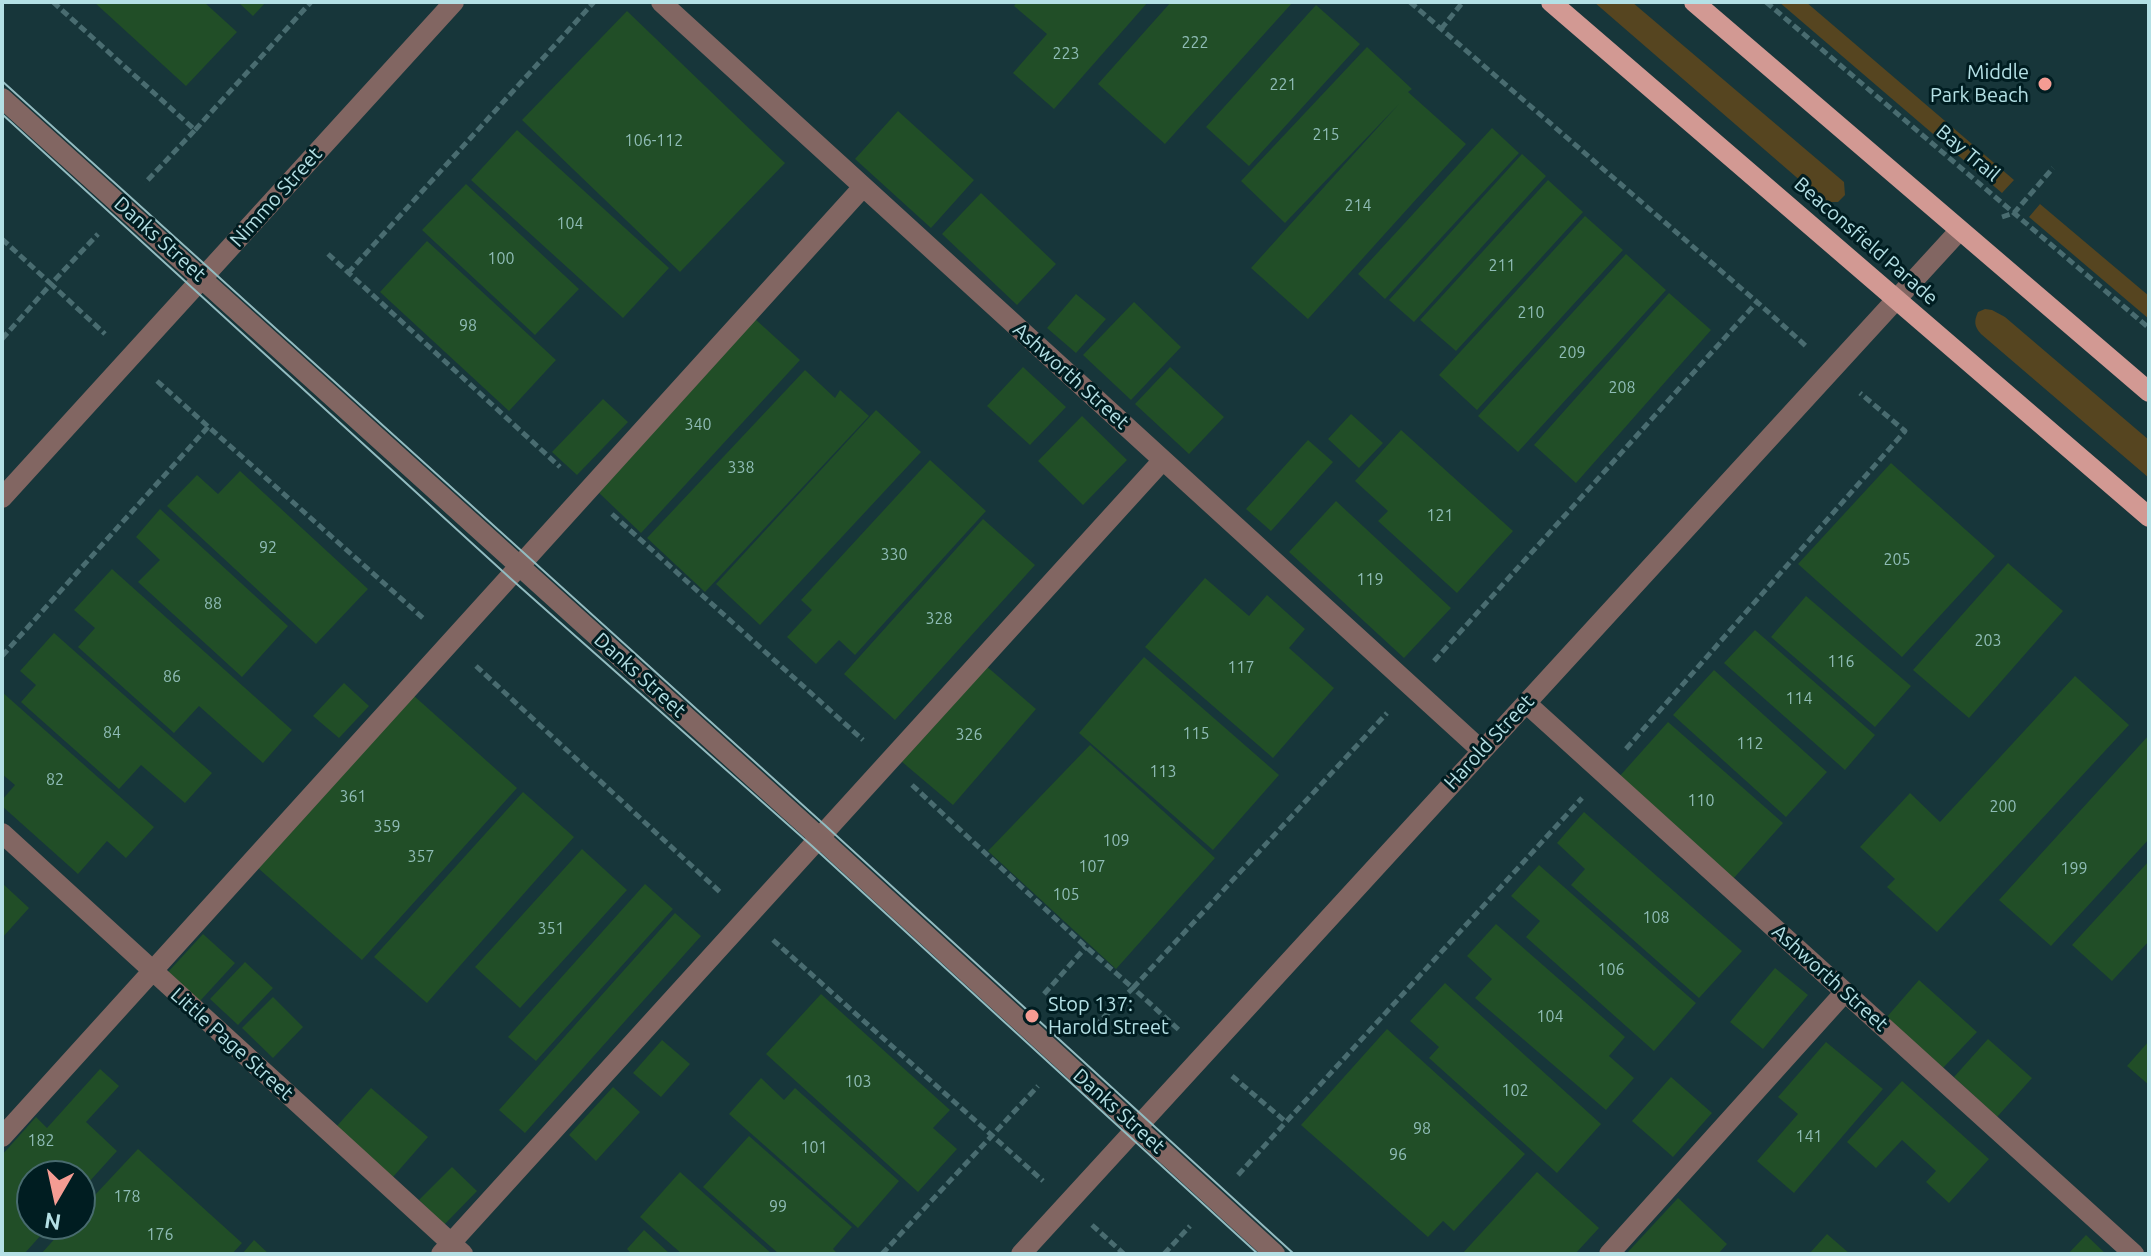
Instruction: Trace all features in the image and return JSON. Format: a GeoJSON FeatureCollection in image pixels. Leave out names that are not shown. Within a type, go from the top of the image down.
{"type":"FeatureCollection","features":[{"type":"Feature","properties":{"kind":"main road","name":"Beaconsfield Parade"},"geometry":{"type":"LineString","coordinates":[[1551,2],[2149,517]]}},
{"type":"Feature","properties":{"kind":"main road"},"geometry":{"type":"LineString","coordinates":[[1694,2],[2149,392]]}},
{"type":"Feature","properties":{"kind":"street","name":"Nimmo Street"},"geometry":{"type":"LineString","coordinates":[[2,498],[454,2]]}},
{"type":"Feature","properties":{"kind":"street","name":"Ashworth Street"},"geometry":{"type":"LineString","coordinates":[[661,2],[1481,750]]}},
{"type":"Feature","properties":{"kind":"street","name":"Danks Street"},"geometry":{"type":"LineString","coordinates":[[2,98],[1275,1254]]}},
{"type":"Feature","properties":{"kind":"street"},"geometry":{"type":"LineString","coordinates":[[2,1137],[863,187]]}},
{"type":"Feature","properties":{"kind":"street","name":"Harold Street"},"geometry":{"type":"LineString","coordinates":[[1021,1254],[1959,231]]}},
{"type":"Feature","properties":{"kind":"street"},"geometry":{"type":"LineString","coordinates":[[451,1250],[887,761],[1163,460]]}},
{"type":"Feature","properties":{"kind":"street","name":"Ashworth Street"},"geometry":{"type":"LineString","coordinates":[[1526,703],[2134,1254]]}},
{"type":"Feature","properties":{"kind":"street","name":"Little Page Street"},"geometry":{"type":"LineString","coordinates":[[2,833],[451,1250]]}},
{"type":"Feature","properties":{"kind":"street"},"geometry":{"type":"LineString","coordinates":[[1609,1254],[1845,992]]}},
{"type":"Feature","properties":{"kind":"path"},"geometry":{"type":"LineString","coordinates":[[195,130],[311,2]]}},
{"type":"Feature","properties":{"kind":"path"},"geometry":{"type":"LineString","coordinates":[[348,273],[594,2]]}},
{"type":"Feature","properties":{"kind":"path"},"geometry":{"type":"LineString","coordinates":[[328,254],[887,761],[1086,947],[1286,1122],[1604,773],[1905,431],[1410,2]]}},
{"type":"Feature","properties":{"kind":"path"},"geometry":{"type":"LineString","coordinates":[[1441,29],[1463,2]]}},
{"type":"Feature","properties":{"kind":"path","name":"Bay Trail"},"geometry":{"type":"LineString","coordinates":[[1766,2],[2149,328]]}},
{"type":"Feature","properties":{"kind":"path"},"geometry":{"type":"LineString","coordinates":[[2014,213],[2053,168]]}},
{"type":"Feature","properties":{"kind":"path"},"geometry":{"type":"LineString","coordinates":[[2,339],[51,284],[992,1136],[882,1254]]}},
{"type":"Feature","properties":{"kind":"path"},"geometry":{"type":"LineString","coordinates":[[1102,1017],[1133,988],[1411,686],[1757,302]]}},
{"type":"Feature","properties":{"kind":"path"},"geometry":{"type":"LineString","coordinates":[[2,656],[208,427]]}},
{"type":"Feature","properties":{"kind":"path"},"geometry":{"type":"LineString","coordinates":[[1038,1000],[1086,947]]}},
{"type":"Feature","properties":{"kind":"shaded area"},"geometry":{"type":"Polygon","coordinates":[[[1594,2],[1632,2],[1844,182],[1845,195],[1838,202],[1825,202],[1594,2]]]}},
{"type":"Feature","properties":{"kind":"shaded area"},"geometry":{"type":"Polygon","coordinates":[[[1779,2],[1806,2],[2014,180],[2002,193],[1779,2]]]}},
{"type":"Feature","properties":{"kind":"shaded area"},"geometry":{"type":"Polygon","coordinates":[[[2040,204],[2149,296],[2149,319],[2029,217],[2040,204]]]}},
{"type":"Feature","properties":{"kind":"shaded area"},"geometry":{"type":"Polygon","coordinates":[[[1985,309],[2005,317],[2149,440],[2149,478],[1981,334],[1975,321],[1978,312],[1985,309]]]}},
{"type":"Feature","properties":{"kind":"building"},"geometry":{"type":"Polygon","coordinates":[[[94,2],[204,2],[237,32],[186,86],[94,2]]]}},
{"type":"Feature","properties":{"kind":"building"},"geometry":{"type":"Polygon","coordinates":[[[238,2],[266,2],[253,16],[238,2]]]}},
{"type":"Feature","properties":{"kind":"building"},"geometry":{"type":"Polygon","coordinates":[[[1017,2],[1148,2],[1054,109],[1013,73],[1047,34],[1014,6],[1017,2]]]}},
{"type":"Feature","properties":{"kind":"building"},"geometry":{"type":"Polygon","coordinates":[[[1171,2],[1293,2],[1165,144],[1098,84],[1171,2]]]}},
{"type":"Feature","properties":{"kind":"building"},"geometry":{"type":"Polygon","coordinates":[[[1316,5],[1360,44],[1249,166],[1206,127],[1316,5]]]}},
{"type":"Feature","properties":{"kind":"building"},"geometry":{"type":"Polygon","coordinates":[[[627,11],[785,163],[680,272],[522,120],[627,11]]]}},
{"type":"Feature","properties":{"kind":"building"},"geometry":{"type":"Polygon","coordinates":[[[1367,47],[1412,89],[1408,92],[1466,144],[1308,319],[1251,268],[1399,104],[1285,223],[1241,181],[1367,47]]]}},
{"type":"Feature","properties":{"kind":"building"},"geometry":{"type":"Polygon","coordinates":[[[898,111],[974,180],[931,228],[855,159],[898,111]]]}},
{"type":"Feature","properties":{"kind":"building"},"geometry":{"type":"Polygon","coordinates":[[[1492,128],[1519,153],[1385,299],[1358,274],[1492,128]]]}},
{"type":"Feature","properties":{"kind":"building"},"geometry":{"type":"Polygon","coordinates":[[[517,130],[669,268],[623,318],[471,180],[517,130]]]}},
{"type":"Feature","properties":{"kind":"building"},"geometry":{"type":"Polygon","coordinates":[[[1522,154],[1546,176],[1414,322],[1389,300],[1522,154]]]}},
{"type":"Feature","properties":{"kind":"building"},"geometry":{"type":"Polygon","coordinates":[[[1548,180],[1583,212],[1456,351],[1420,320],[1548,180]]]}},
{"type":"Feature","properties":{"kind":"building"},"geometry":{"type":"Polygon","coordinates":[[[466,184],[579,289],[535,335],[422,230],[466,184]]]}},
{"type":"Feature","properties":{"kind":"building"},"geometry":{"type":"Polygon","coordinates":[[[981,193],[1056,264],[1017,305],[942,234],[981,193]]]}},
{"type":"Feature","properties":{"kind":"building"},"geometry":{"type":"Polygon","coordinates":[[[1585,216],[1623,250],[1477,410],[1439,375],[1585,216]]]}},
{"type":"Feature","properties":{"kind":"building"},"geometry":{"type":"Polygon","coordinates":[[[427,241],[556,360],[509,411],[380,292],[427,241]]]}},
{"type":"Feature","properties":{"kind":"building"},"geometry":{"type":"Polygon","coordinates":[[[1626,254],[1666,290],[1518,452],[1478,416],[1626,254]]]}},
{"type":"Feature","properties":{"kind":"building"},"geometry":{"type":"Polygon","coordinates":[[[1669,293],[1711,330],[1576,483],[1534,445],[1669,293]]]}},
{"type":"Feature","properties":{"kind":"building"},"geometry":{"type":"Polygon","coordinates":[[[1076,294],[1106,319],[1076,353],[1047,328],[1076,294]]]}},
{"type":"Feature","properties":{"kind":"building"},"geometry":{"type":"Polygon","coordinates":[[[1134,302],[1181,347],[1131,400],[1083,355],[1134,302]]]}},
{"type":"Feature","properties":{"kind":"building"},"geometry":{"type":"Polygon","coordinates":[[[754,318],[800,360],[641,533],[596,490],[754,318]]]}},
{"type":"Feature","properties":{"kind":"building"},"geometry":{"type":"Polygon","coordinates":[[[1023,367],[1066,407],[1030,445],[987,406],[1023,367]]]}},
{"type":"Feature","properties":{"kind":"building"},"geometry":{"type":"Polygon","coordinates":[[[1170,367],[1224,417],[1189,454],[1135,404],[1170,367]]]}},
{"type":"Feature","properties":{"kind":"building"},"geometry":{"type":"Polygon","coordinates":[[[805,370],[835,398],[840,390],[869,416],[705,592],[647,538],[805,370]]]}},
{"type":"Feature","properties":{"kind":"building"},"geometry":{"type":"Polygon","coordinates":[[[603,399],[628,422],[577,475],[552,452],[603,399]]]}},
{"type":"Feature","properties":{"kind":"building"},"geometry":{"type":"Polygon","coordinates":[[[876,410],[921,452],[760,625],[716,584],[876,410]]]}},
{"type":"Feature","properties":{"kind":"building"},"geometry":{"type":"Polygon","coordinates":[[[1351,414],[1383,443],[1359,468],[1328,439],[1351,414]]]}},
{"type":"Feature","properties":{"kind":"building"},"geometry":{"type":"Polygon","coordinates":[[[1082,416],[1127,460],[1083,505],[1038,461],[1082,416]]]}},
{"type":"Feature","properties":{"kind":"building"},"geometry":{"type":"Polygon","coordinates":[[[1401,430],[1513,531],[1457,593],[1378,521],[1388,511],[1355,481],[1401,430]]]}},
{"type":"Feature","properties":{"kind":"building"},"geometry":{"type":"Polygon","coordinates":[[[1308,440],[1333,462],[1271,531],[1246,509],[1308,440]]]}},
{"type":"Feature","properties":{"kind":"building"},"geometry":{"type":"Polygon","coordinates":[[[930,460],[986,511],[855,655],[839,640],[816,664],[787,637],[812,610],[801,600],[930,460]]]}},
{"type":"Feature","properties":{"kind":"building"},"geometry":{"type":"Polygon","coordinates":[[[1891,463],[1995,556],[1902,657],[1798,564],[1891,463]]]}},
{"type":"Feature","properties":{"kind":"building"},"geometry":{"type":"Polygon","coordinates":[[[240,471],[368,589],[316,644],[167,506],[197,475],[218,494],[240,471]]]}},
{"type":"Feature","properties":{"kind":"building"},"geometry":{"type":"Polygon","coordinates":[[[1336,501],[1451,608],[1404,658],[1289,552],[1336,501]]]}},
{"type":"Feature","properties":{"kind":"building"},"geometry":{"type":"Polygon","coordinates":[[[160,509],[288,626],[242,677],[138,582],[160,560],[136,537],[160,509]]]}},
{"type":"Feature","properties":{"kind":"building"},"geometry":{"type":"Polygon","coordinates":[[[983,519],[1035,565],[895,720],[844,674],[983,519]]]}},
{"type":"Feature","properties":{"kind":"building"},"geometry":{"type":"Polygon","coordinates":[[[2008,563],[2063,611],[1969,718],[1913,670],[2008,563]]]}},
{"type":"Feature","properties":{"kind":"building"},"geometry":{"type":"Polygon","coordinates":[[[112,569],[292,730],[263,763],[199,706],[174,733],[78,647],[95,628],[74,610],[112,569]]]}},
{"type":"Feature","properties":{"kind":"building"},"geometry":{"type":"Polygon","coordinates":[[[1205,578],[1249,616],[1267,595],[1305,629],[1289,648],[1334,688],[1273,758],[1145,647],[1205,578]]]}},
{"type":"Feature","properties":{"kind":"building"},"geometry":{"type":"Polygon","coordinates":[[[1806,596],[1911,686],[1875,727],[1771,637],[1806,596]]]}},
{"type":"Feature","properties":{"kind":"building"},"geometry":{"type":"Polygon","coordinates":[[[1755,630],[1875,735],[1845,770],[1724,663],[1755,630]]]}},
{"type":"Feature","properties":{"kind":"building"},"geometry":{"type":"Polygon","coordinates":[[[54,633],[212,773],[185,803],[141,765],[119,789],[21,702],[36,685],[20,671],[54,633]]]}},
{"type":"Feature","properties":{"kind":"building"},"geometry":{"type":"Polygon","coordinates":[[[1144,657],[1279,775],[1213,850],[1079,733],[1144,657]]]}},
{"type":"Feature","properties":{"kind":"building"},"geometry":{"type":"Polygon","coordinates":[[[985,665],[1036,709],[953,805],[901,761],[985,665]]]}},
{"type":"Feature","properties":{"kind":"building"},"geometry":{"type":"Polygon","coordinates":[[[1714,670],[1827,772],[1786,817],[1673,715],[1714,670]]]}},
{"type":"Feature","properties":{"kind":"building"},"geometry":{"type":"Polygon","coordinates":[[[2075,676],[2129,725],[1937,932],[1887,887],[1895,879],[1860,847],[1910,793],[1940,822],[2075,676]]]}},
{"type":"Feature","properties":{"kind":"building"},"geometry":{"type":"Polygon","coordinates":[[[344,683],[369,706],[339,738],[313,716],[344,683]]]}},
{"type":"Feature","properties":{"kind":"building"},"geometry":{"type":"Polygon","coordinates":[[[2,692],[154,827],[126,858],[107,841],[78,874],[2,806],[2,800],[15,785],[2,774],[2,692]]]}},
{"type":"Feature","properties":{"kind":"building"},"geometry":{"type":"Polygon","coordinates":[[[413,695],[517,788],[362,960],[258,868],[413,695]]]}},
{"type":"Feature","properties":{"kind":"building"},"geometry":{"type":"Polygon","coordinates":[[[1668,722],[1783,823],[1733,879],[1618,778],[1668,722]]]}},
{"type":"Feature","properties":{"kind":"building"},"geometry":{"type":"Polygon","coordinates":[[[2149,735],[2149,839],[2051,946],[1999,900],[2149,735]]]}},
{"type":"Feature","properties":{"kind":"building"},"geometry":{"type":"Polygon","coordinates":[[[1090,745],[1215,858],[1116,969],[988,851],[1090,745]]]}},
{"type":"Feature","properties":{"kind":"building"},"geometry":{"type":"Polygon","coordinates":[[[523,792],[574,837],[427,1003],[374,957],[523,792]]]}},
{"type":"Feature","properties":{"kind":"building"},"geometry":{"type":"Polygon","coordinates":[[[1584,812],[1742,951],[1699,998],[1571,885],[1585,869],[1557,843],[1584,812]]]}},
{"type":"Feature","properties":{"kind":"building"},"geometry":{"type":"Polygon","coordinates":[[[582,849],[627,890],[520,1008],[475,967],[582,849]]]}},
{"type":"Feature","properties":{"kind":"building"},"geometry":{"type":"Polygon","coordinates":[[[2149,861],[2149,941],[2112,981],[2072,945],[2149,861]]]}},
{"type":"Feature","properties":{"kind":"building"},"geometry":{"type":"Polygon","coordinates":[[[1539,865],[1696,1003],[1654,1051],[1526,937],[1540,921],[1511,896],[1539,865]]]}},
{"type":"Feature","properties":{"kind":"building"},"geometry":{"type":"Polygon","coordinates":[[[2,883],[29,908],[2,938],[2,883]]]}},
{"type":"Feature","properties":{"kind":"building"},"geometry":{"type":"Polygon","coordinates":[[[645,884],[673,909],[536,1061],[508,1037],[645,884]]]}},
{"type":"Feature","properties":{"kind":"building"},"geometry":{"type":"Polygon","coordinates":[[[675,913],[701,936],[525,1133],[499,1110],[675,913]]]}},
{"type":"Feature","properties":{"kind":"building"},"geometry":{"type":"Polygon","coordinates":[[[1496,924],[1625,1037],[1609,1056],[1634,1078],[1606,1110],[1475,998],[1492,979],[1467,956],[1496,924]]]}},
{"type":"Feature","properties":{"kind":"building"},"geometry":{"type":"Polygon","coordinates":[[[203,934],[235,963],[200,1001],[168,972],[203,934]]]}},
{"type":"Feature","properties":{"kind":"building"},"geometry":{"type":"Polygon","coordinates":[[[245,962],[273,988],[238,1025],[210,999],[245,962]]]}},
{"type":"Feature","properties":{"kind":"building"},"geometry":{"type":"Polygon","coordinates":[[[1775,968],[1808,995],[1763,1049],[1730,1022],[1775,968]]]}},
{"type":"Feature","properties":{"kind":"building"},"geometry":{"type":"Polygon","coordinates":[[[1919,980],[1977,1032],[1943,1068],[1886,1018],[1919,980]]]}},
{"type":"Feature","properties":{"kind":"building"},"geometry":{"type":"Polygon","coordinates":[[[1445,983],[1601,1124],[1557,1173],[1429,1058],[1439,1047],[1410,1021],[1445,983]]]}},
{"type":"Feature","properties":{"kind":"building"},"geometry":{"type":"Polygon","coordinates":[[[821,994],[950,1110],[933,1128],[957,1149],[918,1192],[766,1054],[821,994]]]}},
{"type":"Feature","properties":{"kind":"building"},"geometry":{"type":"Polygon","coordinates":[[[273,997],[303,1027],[273,1058],[242,1028],[273,997]]]}},
{"type":"Feature","properties":{"kind":"building"},"geometry":{"type":"Polygon","coordinates":[[[1387,1029],[1525,1154],[1454,1231],[1443,1221],[1428,1237],[1301,1125],[1387,1029]]]}},
{"type":"Feature","properties":{"kind":"building"},"geometry":{"type":"Polygon","coordinates":[[[1988,1039],[2032,1078],[1997,1117],[1954,1077],[1988,1039]]]}},
{"type":"Feature","properties":{"kind":"building"},"geometry":{"type":"Polygon","coordinates":[[[662,1040],[690,1064],[661,1097],[633,1073],[662,1040]]]}},
{"type":"Feature","properties":{"kind":"building"},"geometry":{"type":"Polygon","coordinates":[[[2149,1041],[2149,1085],[2127,1066],[2149,1041]]]}},
{"type":"Feature","properties":{"kind":"building"},"geometry":{"type":"Polygon","coordinates":[[[1826,1042],[1883,1089],[1794,1193],[1757,1161],[1798,1114],[1778,1097],[1826,1042]]]}},
{"type":"Feature","properties":{"kind":"building"},"geometry":{"type":"Polygon","coordinates":[[[100,1069],[119,1086],[86,1122],[117,1151],[96,1174],[96,1160],[16,1160],[16,1240],[37,1240],[24,1254],[2,1254],[2,1155],[36,1117],[47,1128],[100,1069]]]}},
{"type":"Feature","properties":{"kind":"building"},"geometry":{"type":"Polygon","coordinates":[[[1671,1077],[1712,1113],[1673,1157],[1632,1121],[1671,1077]]]}},
{"type":"Feature","properties":{"kind":"building"},"geometry":{"type":"Polygon","coordinates":[[[761,1078],[784,1100],[795,1088],[899,1181],[858,1228],[729,1114],[761,1078]]]}},
{"type":"Feature","properties":{"kind":"building"},"geometry":{"type":"Polygon","coordinates":[[[1902,1081],[1989,1159],[1949,1203],[1926,1182],[1936,1171],[1902,1140],[1876,1168],[1847,1142],[1902,1081]]]}},
{"type":"Feature","properties":{"kind":"building"},"geometry":{"type":"Polygon","coordinates":[[[613,1087],[640,1112],[596,1161],[569,1135],[613,1087]]]}},
{"type":"Feature","properties":{"kind":"building"},"geometry":{"type":"Polygon","coordinates":[[[371,1088],[428,1137],[393,1177],[336,1127],[371,1088]]]}},
{"type":"Feature","properties":{"kind":"building"},"geometry":{"type":"Polygon","coordinates":[[[749,1136],[852,1227],[833,1249],[838,1254],[779,1254],[703,1187],[749,1136]]]}},
{"type":"Feature","properties":{"kind":"building"},"geometry":{"type":"Polygon","coordinates":[[[138,1149],[242,1243],[232,1254],[41,1254],[54,1240],[96,1240],[96,1194],[138,1149]]]}},
{"type":"Feature","properties":{"kind":"building"},"geometry":{"type":"Polygon","coordinates":[[[452,1167],[477,1191],[444,1225],[419,1200],[452,1167]]]}},
{"type":"Feature","properties":{"kind":"building"},"geometry":{"type":"Polygon","coordinates":[[[680,1172],[772,1254],[682,1254],[640,1217],[680,1172]]]}},
{"type":"Feature","properties":{"kind":"building"},"geometry":{"type":"Polygon","coordinates":[[[1537,1172],[1599,1228],[1575,1254],[1462,1254],[1537,1172]]]}},
{"type":"Feature","properties":{"kind":"building"},"geometry":{"type":"Polygon","coordinates":[[[1678,1198],[1727,1244],[1718,1254],[1626,1254],[1678,1198]]]}},
{"type":"Feature","properties":{"kind":"building"},"geometry":{"type":"Polygon","coordinates":[[[644,1230],[670,1254],[632,1254],[627,1249],[644,1230]]]}},
{"type":"Feature","properties":{"kind":"building"},"geometry":{"type":"Polygon","coordinates":[[[1827,1234],[1850,1254],[1809,1254],[1827,1234]]]}},
{"type":"Feature","properties":{"kind":"building"},"geometry":{"type":"Polygon","coordinates":[[[2086,1235],[2106,1254],[2068,1254],[2086,1235]]]}},
{"type":"Feature","properties":{"kind":"building"},"geometry":{"type":"Polygon","coordinates":[[[254,1240],[269,1254],[242,1254],[254,1240]]]}},
{"type":"Feature","properties":{"kind":"tram line"},"geometry":{"type":"LineString","coordinates":[[2,81],[1294,1254]]}},
{"type":"Feature","properties":{"kind":"tram line"},"geometry":{"type":"LineString","coordinates":[[2,114],[1258,1254]]}},
{"type":"Feature","properties":{"kind":"place","name":"Middle Park Beach"},"geometry":{"type":"Point","coordinates":[2045,84]}},
{"type":"Feature","properties":{"kind":"place","name":"Stop 137: Harold Street"},"geometry":{"type":"Point","coordinates":[1032,1016]}}]}
